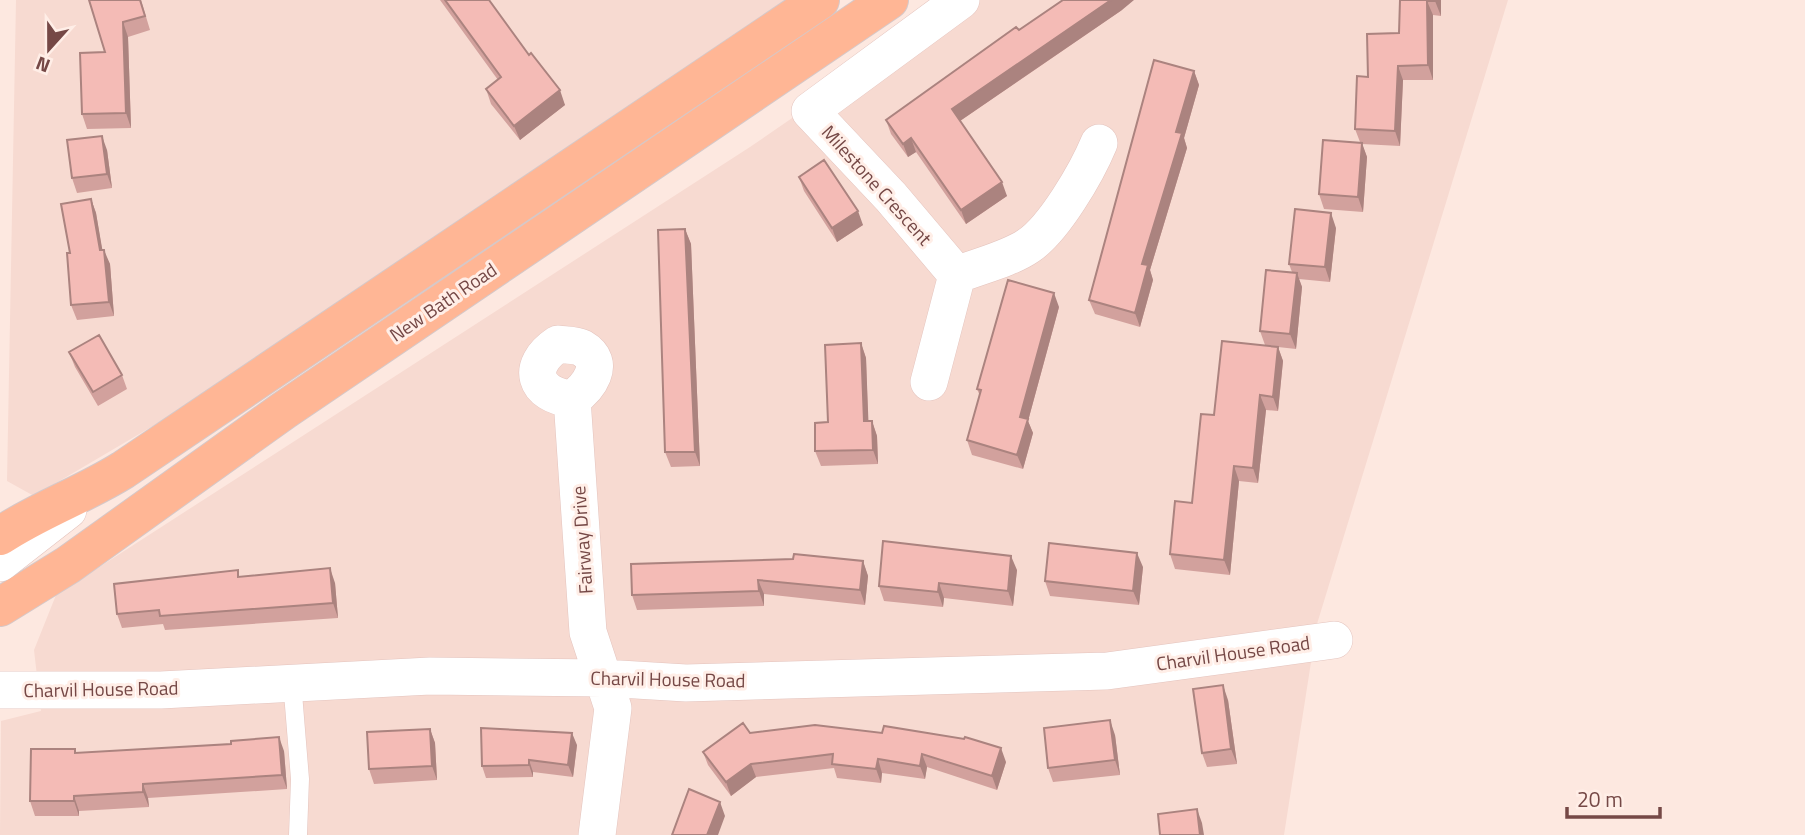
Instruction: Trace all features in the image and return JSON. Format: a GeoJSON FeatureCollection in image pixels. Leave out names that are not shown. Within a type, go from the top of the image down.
{"type":"FeatureCollection","features":[{"type":"Feature","properties":{"kind":"main road","name":"New Bath Road"},"geometry":{"type":"LineString","coordinates":[[7,524],[85,494],[821,0]]}},
{"type":"Feature","properties":{"kind":"main road","name":"New Bath Road"},"geometry":{"type":"LineString","coordinates":[[0,607],[68,565],[283,411],[889,0]]}},
{"type":"Feature","properties":{"kind":"street","name":"Milestone Crescent"},"geometry":{"type":"LineString","coordinates":[[957,275],[891,197],[810,111],[961,0]]}},
{"type":"Feature","properties":{"kind":"street"},"geometry":{"type":"LineString","coordinates":[[929,382],[957,275],[1029,246],[1074,192],[1087,172],[1100,143]]}},
{"type":"Feature","properties":{"kind":"street","name":"Fairway Drive"},"geometry":{"type":"LineString","coordinates":[[572,399],[588,632],[613,708],[597,835]]}},
{"type":"Feature","properties":{"kind":"street"},"geometry":{"type":"LineString","coordinates":[[0,563],[56,522],[85,494]]}},
{"type":"Feature","properties":{"kind":"street","name":"Charvil House Road"},"geometry":{"type":"LineString","coordinates":[[0,690],[161,690],[292,681],[430,676],[603,678],[686,683],[1107,671],[1334,640]]}},
{"type":"Feature","properties":{"kind":"lane"},"geometry":{"type":"LineString","coordinates":[[292,681],[300,779],[298,835]]}},
{"type":"Feature","properties":{"kind":"shaded area"},"geometry":{"type":"Polygon","coordinates":[[[16,0],[800,0],[331,321],[34,496],[7,481],[16,0]]]}},
{"type":"Feature","properties":{"kind":"shaded area"},"geometry":{"type":"Polygon","coordinates":[[[964,0],[1508,0],[1317,624],[1284,835],[0,835],[1,721],[41,711],[34,650],[56,595],[750,147],[964,0]]]}},
{"type":"Feature","properties":{"kind":"building"},"geometry":{"type":"Polygon","coordinates":[[[89,0],[140,0],[145,16],[123,22],[126,113],[82,114],[80,53],[105,52],[89,0]]]}},
{"type":"Feature","properties":{"kind":"building"},"geometry":{"type":"Polygon","coordinates":[[[445,0],[489,0],[529,55],[531,53],[560,90],[514,126],[486,89],[501,77],[445,0]]]}},
{"type":"Feature","properties":{"kind":"building"},"geometry":{"type":"Polygon","coordinates":[[[1063,0],[1111,0],[952,109],[1002,182],[961,210],[911,138],[903,144],[886,120],[1016,27],[1019,30],[1063,0]]]}},
{"type":"Feature","properties":{"kind":"building"},"geometry":{"type":"Polygon","coordinates":[[[1400,0],[1435,0],[1427,1],[1428,65],[1398,66],[1395,131],[1355,129],[1357,76],[1368,77],[1367,34],[1399,33],[1400,0]]]}},
{"type":"Feature","properties":{"kind":"building"},"geometry":{"type":"Polygon","coordinates":[[[1154,60],[1194,71],[1176,132],[1182,133],[1142,264],[1148,265],[1135,313],[1089,300],[1154,60]]]}},
{"type":"Feature","properties":{"kind":"building"},"geometry":{"type":"Polygon","coordinates":[[[102,136],[107,174],[72,178],[67,140],[102,136]]]}},
{"type":"Feature","properties":{"kind":"building"},"geometry":{"type":"Polygon","coordinates":[[[1323,140],[1362,143],[1358,197],[1319,194],[1323,140]]]}},
{"type":"Feature","properties":{"kind":"building"},"geometry":{"type":"Polygon","coordinates":[[[824,160],[858,211],[832,228],[799,177],[824,160]]]}},
{"type":"Feature","properties":{"kind":"building"},"geometry":{"type":"Polygon","coordinates":[[[91,199],[100,250],[104,250],[109,302],[71,305],[67,253],[70,253],[61,204],[91,199]]]}},
{"type":"Feature","properties":{"kind":"building"},"geometry":{"type":"Polygon","coordinates":[[[1295,209],[1331,213],[1325,267],[1289,264],[1295,209]]]}},
{"type":"Feature","properties":{"kind":"building"},"geometry":{"type":"Polygon","coordinates":[[[685,229],[695,452],[665,452],[658,230],[685,229]]]}},
{"type":"Feature","properties":{"kind":"building"},"geometry":{"type":"Polygon","coordinates":[[[1266,270],[1297,273],[1290,334],[1260,331],[1266,270]]]}},
{"type":"Feature","properties":{"kind":"building"},"geometry":{"type":"Polygon","coordinates":[[[1008,280],[1054,293],[1020,417],[1028,419],[1017,455],[967,440],[981,390],[977,389],[1008,280]]]}},
{"type":"Feature","properties":{"kind":"building"},"geometry":{"type":"Polygon","coordinates":[[[99,335],[122,375],[93,392],[69,352],[99,335]]]}},
{"type":"Feature","properties":{"kind":"building"},"geometry":{"type":"Polygon","coordinates":[[[1222,341],[1278,347],[1273,397],[1260,395],[1253,468],[1234,466],[1224,560],[1170,554],[1175,501],[1192,503],[1201,414],[1214,415],[1222,341]]]}},
{"type":"Feature","properties":{"kind":"building"},"geometry":{"type":"Polygon","coordinates":[[[861,343],[864,421],[872,421],[873,450],[815,451],[815,423],[828,422],[825,345],[861,343]]]}},
{"type":"Feature","properties":{"kind":"building"},"geometry":{"type":"Polygon","coordinates":[[[883,541],[1011,556],[1008,591],[939,583],[938,592],[879,586],[883,541]]]}},
{"type":"Feature","properties":{"kind":"building"},"geometry":{"type":"Polygon","coordinates":[[[1049,543],[1137,553],[1133,591],[1045,581],[1049,543]]]}},
{"type":"Feature","properties":{"kind":"building"},"geometry":{"type":"Polygon","coordinates":[[[794,554],[863,561],[860,590],[758,580],[759,591],[632,595],[631,564],[793,559],[794,554]]]}},
{"type":"Feature","properties":{"kind":"building"},"geometry":{"type":"Polygon","coordinates":[[[330,568],[333,603],[160,616],[159,610],[117,614],[114,584],[238,570],[238,577],[330,568]]]}},
{"type":"Feature","properties":{"kind":"building"},"geometry":{"type":"Polygon","coordinates":[[[1223,685],[1231,749],[1202,753],[1193,689],[1223,685]]]}},
{"type":"Feature","properties":{"kind":"building"},"geometry":{"type":"Polygon","coordinates":[[[1110,720],[1115,760],[1048,768],[1044,728],[1110,720]]]}},
{"type":"Feature","properties":{"kind":"building"},"geometry":{"type":"Polygon","coordinates":[[[743,723],[750,733],[815,725],[882,733],[884,726],[964,739],[965,737],[1001,748],[992,776],[922,754],[920,766],[878,759],[876,769],[832,764],[833,754],[751,764],[726,782],[703,752],[743,723]]]}},
{"type":"Feature","properties":{"kind":"building"},"geometry":{"type":"Polygon","coordinates":[[[481,728],[572,733],[568,765],[529,760],[529,765],[482,766],[481,728]]]}},
{"type":"Feature","properties":{"kind":"building"},"geometry":{"type":"Polygon","coordinates":[[[430,729],[432,766],[369,769],[367,732],[430,729]]]}},
{"type":"Feature","properties":{"kind":"building"},"geometry":{"type":"Polygon","coordinates":[[[279,737],[282,775],[143,784],[143,792],[74,796],[74,801],[30,801],[31,749],[75,749],[75,753],[231,744],[231,741],[279,737]]]}},
{"type":"Feature","properties":{"kind":"building"},"geometry":{"type":"Polygon","coordinates":[[[689,789],[720,802],[707,835],[672,835],[689,789]]]}},
{"type":"Feature","properties":{"kind":"building"},"geometry":{"type":"Polygon","coordinates":[[[1197,809],[1200,835],[1160,835],[1158,814],[1197,809]]]}}]}
